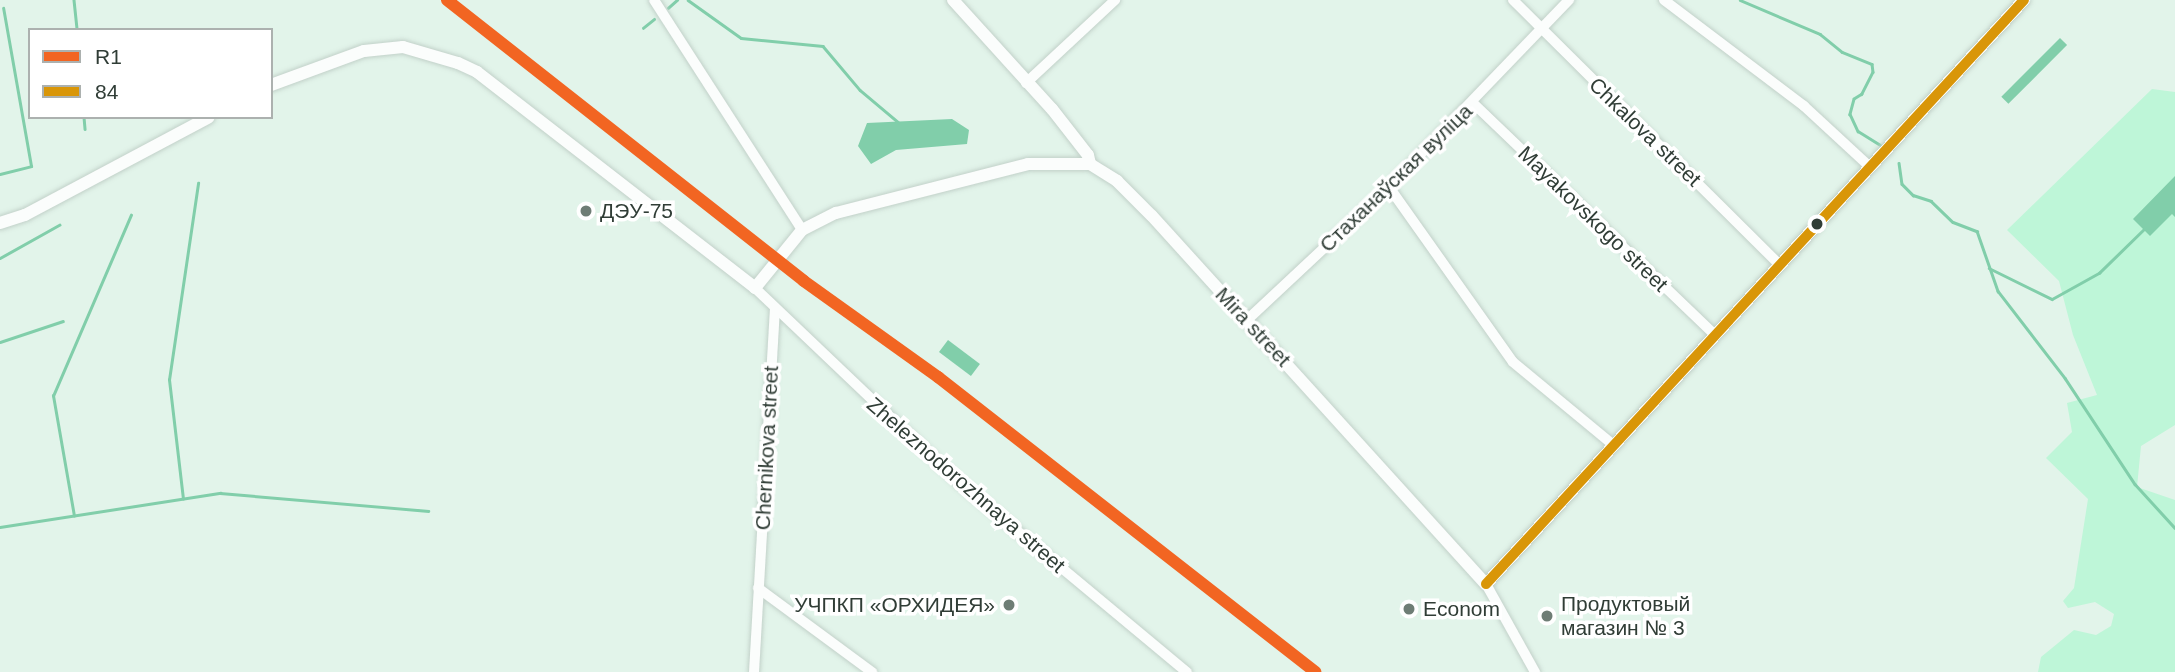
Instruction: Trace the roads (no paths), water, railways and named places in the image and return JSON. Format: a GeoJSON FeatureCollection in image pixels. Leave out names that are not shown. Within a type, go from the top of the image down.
{"type":"FeatureCollection","features":[{"type":"Feature","properties":{"kind":"street"},"geometry":{"type":"LineString","coordinates":[[654,0],[802,230]]}},
{"type":"Feature","properties":{"kind":"street","name":"Mira street"},"geometry":{"type":"LineString","coordinates":[[953,0],[1088,155],[1090,164],[1118,181],[1486,584],[1535,672]]}},
{"type":"Feature","properties":{"kind":"street"},"geometry":{"type":"LineString","coordinates":[[1026,83],[1115,0]]}},
{"type":"Feature","properties":{"kind":"street","name":"Chkalova street"},"geometry":{"type":"LineString","coordinates":[[1513,0],[1778,263]]}},
{"type":"Feature","properties":{"kind":"street","name":"Стаханаўская вуліца"},"geometry":{"type":"LineString","coordinates":[[1247,321],[1389,187],[1473,103],[1569,0]]}},
{"type":"Feature","properties":{"kind":"street"},"geometry":{"type":"LineString","coordinates":[[1664,0],[1804,106],[1869,166]]}},
{"type":"Feature","properties":{"kind":"street"},"geometry":{"type":"LineString","coordinates":[[1486,584],[1611,443],[2024,0]]}},
{"type":"Feature","properties":{"kind":"street"},"geometry":{"type":"LineString","coordinates":[[273,84],[363,51],[403,47],[458,63],[477,72],[755,288],[802,230],[836,214],[954,179],[1050,161],[1090,164]]}},
{"type":"Feature","properties":{"kind":"street","name":"Mayakovskogo street"},"geometry":{"type":"LineString","coordinates":[[1473,103],[1714,334]]}},
{"type":"Feature","properties":{"kind":"street"},"geometry":{"type":"LineString","coordinates":[[0,223],[25,215],[205,119]]}},
{"type":"Feature","properties":{"kind":"street"},"geometry":{"type":"LineString","coordinates":[[1389,187],[1513,362],[1611,443]]}},
{"type":"Feature","properties":{"kind":"street","name":"Zheleznodorozhnaya street"},"geometry":{"type":"LineString","coordinates":[[755,288],[961,484],[1187,672]]}},
{"type":"Feature","properties":{"kind":"street","name":"Chernikova street"},"geometry":{"type":"LineString","coordinates":[[754,672],[775,309]]}},
{"type":"Feature","properties":{"kind":"street"},"geometry":{"type":"LineString","coordinates":[[758,588],[873,672]]}},
{"type":"Feature","properties":{"kind":"waterway"},"geometry":{"type":"LineString","coordinates":[[74,0],[77,28]]}},
{"type":"Feature","properties":{"kind":"waterway"},"geometry":{"type":"LineString","coordinates":[[668,8],[677,0]]}},
{"type":"Feature","properties":{"kind":"waterway"},"geometry":{"type":"LineString","coordinates":[[688,0],[741,38],[823,46],[860,90],[898,122]]}},
{"type":"Feature","properties":{"kind":"waterway"},"geometry":{"type":"LineString","coordinates":[[1740,0],[1820,34],[1842,52],[1872,64],[1873,72],[1862,94],[1854,99],[1850,114],[1858,131],[1880,145]]}},
{"type":"Feature","properties":{"kind":"waterway"},"geometry":{"type":"LineString","coordinates":[[0,174],[31,166],[3,8]]}},
{"type":"Feature","properties":{"kind":"waterway"},"geometry":{"type":"LineString","coordinates":[[643,28],[654,19]]}},
{"type":"Feature","properties":{"kind":"waterway"},"geometry":{"type":"LineString","coordinates":[[84,119],[85,129]]}},
{"type":"Feature","properties":{"kind":"waterway"},"geometry":{"type":"LineString","coordinates":[[1899,163],[1902,184],[1913,195],[1931,201],[1953,222],[1977,231],[1998,291],[2065,378],[2135,484],[2175,528]]}},
{"type":"Feature","properties":{"kind":"waterway"},"geometry":{"type":"LineString","coordinates":[[183,499],[169,380],[198,183]]}},
{"type":"Feature","properties":{"kind":"waterway"},"geometry":{"type":"LineString","coordinates":[[74,516],[53,396],[131,215]]}},
{"type":"Feature","properties":{"kind":"waterway"},"geometry":{"type":"LineString","coordinates":[[0,258],[59,225]]}},
{"type":"Feature","properties":{"kind":"waterway"},"geometry":{"type":"LineString","coordinates":[[1989,268],[2052,299],[2099,273],[2143,230]]}},
{"type":"Feature","properties":{"kind":"waterway"},"geometry":{"type":"LineString","coordinates":[[0,342],[63,321]]}},
{"type":"Feature","properties":{"kind":"waterway"},"geometry":{"type":"LineString","coordinates":[[0,527],[220,493],[428,511]]}},
{"type":"Feature","properties":{"kind":"place","name":"ДЭУ-75"},"geometry":{"type":"Point","coordinates":[586,211]}},
{"type":"Feature","properties":{"kind":"place","name":"УЧПКП «ОРХИДЕЯ»"},"geometry":{"type":"Point","coordinates":[1009,605]}},
{"type":"Feature","properties":{"kind":"place","name":"Econom"},"geometry":{"type":"Point","coordinates":[1409,609]}},
{"type":"Feature","properties":{"kind":"place","name":"Продуктовый магазин № 3"},"geometry":{"type":"Point","coordinates":[1547,616]}}]}
